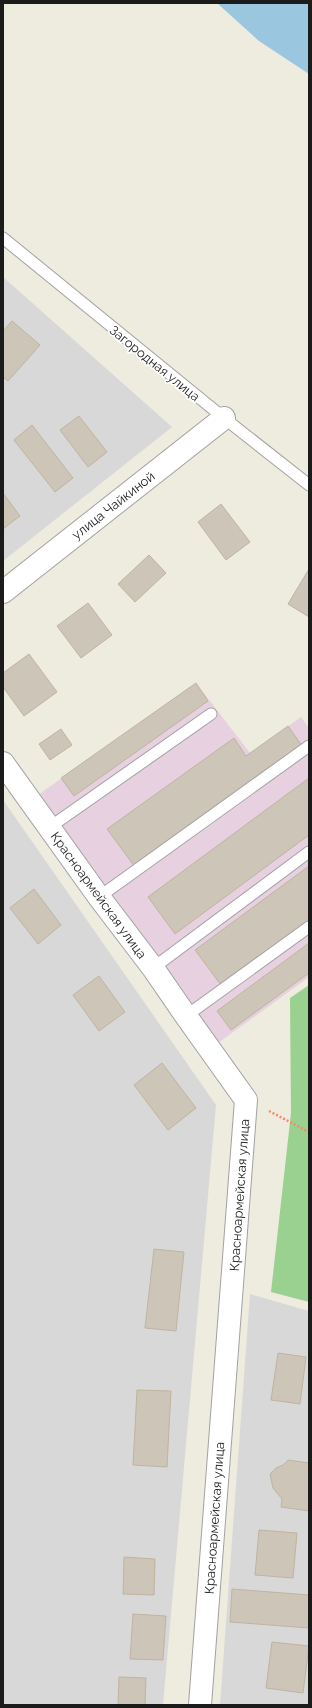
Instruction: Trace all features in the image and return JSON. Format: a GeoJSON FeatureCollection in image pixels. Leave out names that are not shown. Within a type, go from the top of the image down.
{"type":"FeatureCollection","features":[{"type":"Feature","properties":{"kind":"street","name":"улица Чайкиной"},"geometry":{"type":"LineString","coordinates":[[3,592],[224,418]]}},
{"type":"Feature","properties":{"kind":"street","name":"Красноармейская улица"},"geometry":{"type":"LineString","coordinates":[[3,763],[99,897],[153,968],[246,1100],[200,1705]]}},
{"type":"Feature","properties":{"kind":"lane","name":"Загородная улица"},"geometry":{"type":"LineString","coordinates":[[3,238],[309,486]]}},
{"type":"Feature","properties":{"kind":"lane"},"geometry":{"type":"LineString","coordinates":[[50,828],[211,714]]}},
{"type":"Feature","properties":{"kind":"lane"},"geometry":{"type":"LineString","coordinates":[[99,897],[309,746]]}},
{"type":"Feature","properties":{"kind":"lane"},"geometry":{"type":"LineString","coordinates":[[153,968],[309,852]]}},
{"type":"Feature","properties":{"kind":"lane"},"geometry":{"type":"LineString","coordinates":[[186,1016],[309,927]]}},
{"type":"Feature","properties":{"kind":"path"},"geometry":{"type":"LineString","coordinates":[[246,1100],[309,1132]]}},
{"type":"Feature","properties":{"kind":"shaded area"},"geometry":{"type":"Polygon","coordinates":[[[3,277],[172,427],[3,561],[3,277]]]}},
{"type":"Feature","properties":{"kind":"shaded area"},"geometry":{"type":"Polygon","coordinates":[[[196,683],[250,753],[301,717],[309,728],[309,977],[218,1043],[38,795],[196,683]]]}},
{"type":"Feature","properties":{"kind":"shaded area"},"geometry":{"type":"Polygon","coordinates":[[[3,800],[216,1105],[163,1705],[3,1705],[3,800]]]}},
{"type":"Feature","properties":{"kind":"shaded area"},"geometry":{"type":"Polygon","coordinates":[[[250,1294],[309,1311],[309,1705],[220,1705],[250,1294]]]}},
{"type":"Feature","properties":{"kind":"green space"},"geometry":{"type":"Polygon","coordinates":[[[309,985],[309,1302],[271,1292],[291,1113],[290,998],[309,985]]]}},
{"type":"Feature","properties":{"kind":"water"},"geometry":{"type":"Polygon","coordinates":[[[217,3],[309,3],[309,74],[259,41],[217,3]]]}},
{"type":"Feature","properties":{"kind":"building"},"geometry":{"type":"Polygon","coordinates":[[[12,321],[40,345],[8,381],[3,377],[3,331],[12,321]]]}},
{"type":"Feature","properties":{"kind":"building"},"geometry":{"type":"Polygon","coordinates":[[[79,416],[107,452],[88,467],[60,430],[79,416]]]}},
{"type":"Feature","properties":{"kind":"building"},"geometry":{"type":"Polygon","coordinates":[[[32,425],[73,478],[55,492],[14,440],[32,425]]]}},
{"type":"Feature","properties":{"kind":"building"},"geometry":{"type":"Polygon","coordinates":[[[3,493],[20,516],[3,529],[3,493]]]}},
{"type":"Feature","properties":{"kind":"building"},"geometry":{"type":"Polygon","coordinates":[[[221,504],[250,542],[226,560],[198,522],[221,504]]]}},
{"type":"Feature","properties":{"kind":"building"},"geometry":{"type":"Polygon","coordinates":[[[149,555],[166,573],[135,602],[118,584],[149,555]]]}},
{"type":"Feature","properties":{"kind":"building"},"geometry":{"type":"Polygon","coordinates":[[[309,569],[309,617],[288,604],[309,569]]]}},
{"type":"Feature","properties":{"kind":"building"},"geometry":{"type":"Polygon","coordinates":[[[88,603],[112,635],[81,658],[57,626],[88,603]]]}},
{"type":"Feature","properties":{"kind":"building"},"geometry":{"type":"Polygon","coordinates":[[[29,654],[57,692],[24,716],[3,687],[3,673],[29,654]]]}},
{"type":"Feature","properties":{"kind":"building"},"geometry":{"type":"Polygon","coordinates":[[[196,683],[208,701],[74,796],[61,778],[196,683]]]}},
{"type":"Feature","properties":{"kind":"building"},"geometry":{"type":"Polygon","coordinates":[[[288,726],[303,747],[135,867],[107,829],[234,738],[246,756],[288,726]]]}},
{"type":"Feature","properties":{"kind":"building"},"geometry":{"type":"Polygon","coordinates":[[[61,729],[72,745],[50,760],[39,744],[61,729]]]}},
{"type":"Feature","properties":{"kind":"building"},"geometry":{"type":"Polygon","coordinates":[[[309,778],[309,835],[175,934],[148,897],[309,778]]]}},
{"type":"Feature","properties":{"kind":"building"},"geometry":{"type":"Polygon","coordinates":[[[309,866],[309,920],[221,985],[195,950],[309,866]]]}},
{"type":"Feature","properties":{"kind":"building"},"geometry":{"type":"Polygon","coordinates":[[[34,889],[61,925],[38,944],[10,908],[34,889]]]}},
{"type":"Feature","properties":{"kind":"building"},"geometry":{"type":"Polygon","coordinates":[[[309,943],[309,973],[231,1030],[217,1011],[309,943]]]}},
{"type":"Feature","properties":{"kind":"building"},"geometry":{"type":"Polygon","coordinates":[[[99,976],[125,1012],[99,1031],[73,995],[99,976]]]}},
{"type":"Feature","properties":{"kind":"building"},"geometry":{"type":"Polygon","coordinates":[[[162,1063],[196,1108],[168,1130],[134,1085],[162,1063]]]}},
{"type":"Feature","properties":{"kind":"building"},"geometry":{"type":"Polygon","coordinates":[[[154,1249],[184,1252],[176,1331],[145,1328],[154,1249]]]}},
{"type":"Feature","properties":{"kind":"building"},"geometry":{"type":"Polygon","coordinates":[[[278,1353],[306,1357],[300,1404],[271,1400],[278,1353]]]}},
{"type":"Feature","properties":{"kind":"building"},"geometry":{"type":"Polygon","coordinates":[[[137,1390],[171,1391],[167,1467],[133,1465],[137,1390]]]}},
{"type":"Feature","properties":{"kind":"building"},"geometry":{"type":"Polygon","coordinates":[[[288,1460],[309,1463],[309,1511],[281,1507],[282,1499],[273,1488],[270,1474],[288,1460]]]}},
{"type":"Feature","properties":{"kind":"building"},"geometry":{"type":"Polygon","coordinates":[[[259,1530],[297,1533],[293,1578],[255,1575],[259,1530]]]}},
{"type":"Feature","properties":{"kind":"building"},"geometry":{"type":"Polygon","coordinates":[[[124,1557],[155,1559],[154,1595],[123,1594],[124,1557]]]}},
{"type":"Feature","properties":{"kind":"building"},"geometry":{"type":"Polygon","coordinates":[[[232,1589],[309,1595],[309,1628],[230,1622],[232,1589]]]}},
{"type":"Feature","properties":{"kind":"building"},"geometry":{"type":"Polygon","coordinates":[[[133,1614],[166,1616],[163,1660],[130,1659],[133,1614]]]}},
{"type":"Feature","properties":{"kind":"building"},"geometry":{"type":"Polygon","coordinates":[[[272,1642],[309,1646],[303,1693],[266,1688],[272,1642]]]}},
{"type":"Feature","properties":{"kind":"building"},"geometry":{"type":"Polygon","coordinates":[[[119,1677],[146,1678],[145,1705],[118,1705],[119,1677]]]}}]}
